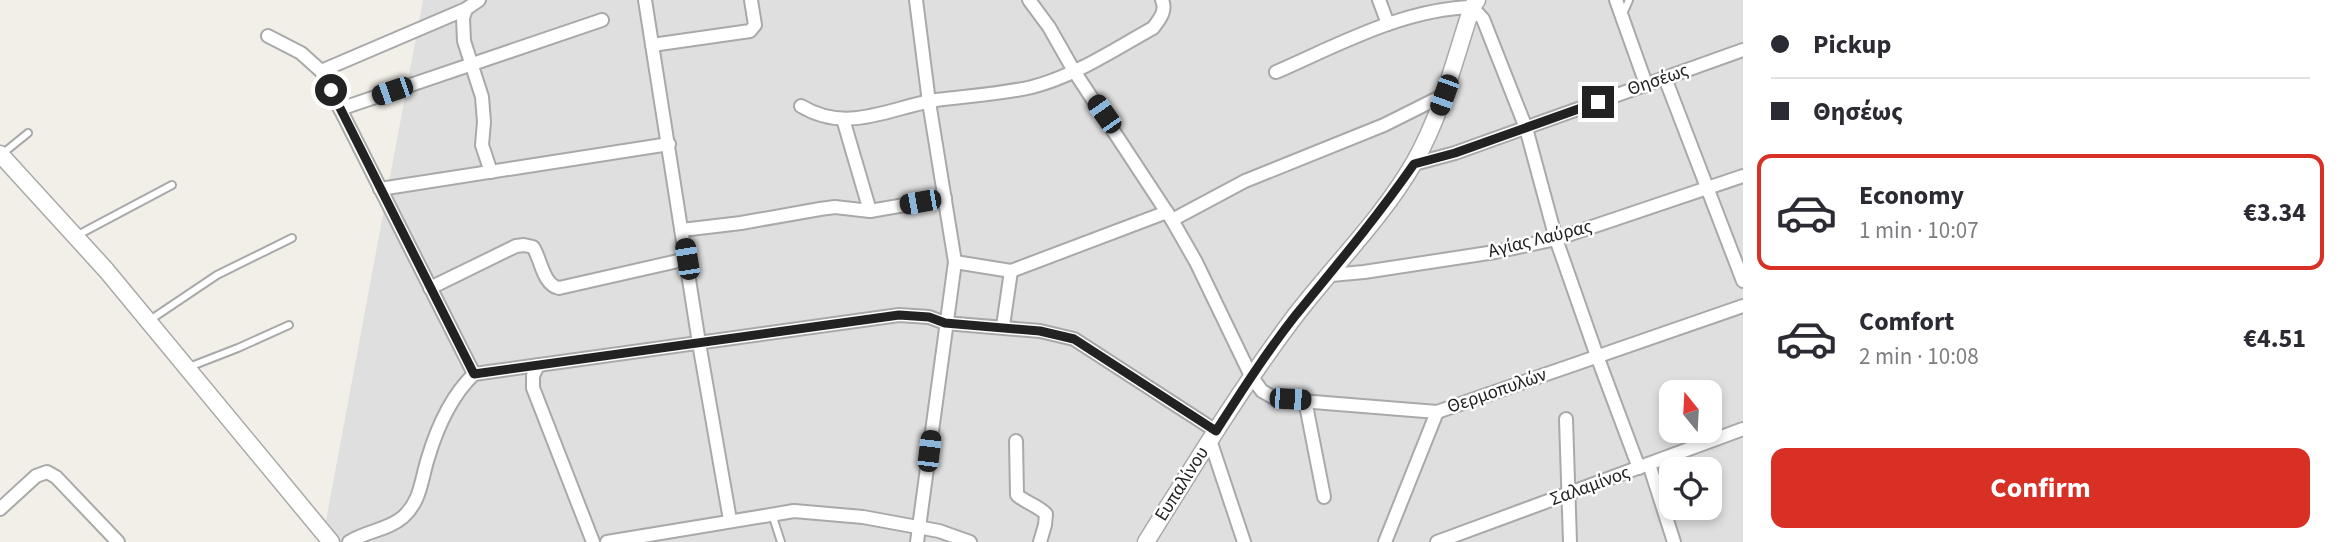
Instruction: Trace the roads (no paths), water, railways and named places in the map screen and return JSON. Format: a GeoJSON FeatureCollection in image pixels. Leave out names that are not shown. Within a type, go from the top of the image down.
{"type":"FeatureCollection","features":[{"type":"Feature","properties":{"kind":"street"},"geometry":{"type":"LineString","coordinates":[[321,71],[467,9],[479,0]]}},
{"type":"Feature","properties":{"kind":"street"},"geometry":{"type":"LineString","coordinates":[[645,0],[730,520]]}},
{"type":"Feature","properties":{"kind":"street"},"geometry":{"type":"LineString","coordinates":[[652,45],[750,31],[755,25],[751,0]]}},
{"type":"Feature","properties":{"kind":"street"},"geometry":{"type":"LineString","coordinates":[[916,0],[929,102],[956,262],[945,323],[917,542]]}},
{"type":"Feature","properties":{"kind":"street"},"geometry":{"type":"LineString","coordinates":[[1028,0],[1049,27],[1074,71],[1170,216],[1196,262],[1251,376]]}},
{"type":"Feature","properties":{"kind":"street"},"geometry":{"type":"LineString","coordinates":[[801,106],[826,118],[864,118],[929,102],[1033,86],[1074,71],[1153,28],[1162,16],[1162,0]]}},
{"type":"Feature","properties":{"kind":"street"},"geometry":{"type":"LineString","coordinates":[[1379,0],[1388,24]]}},
{"type":"Feature","properties":{"kind":"street"},"geometry":{"type":"LineString","coordinates":[[1616,0],[1646,84]]}},
{"type":"Feature","properties":{"kind":"street"},"geometry":{"type":"LineString","coordinates":[[1276,72],[1388,24],[1474,3],[1483,19],[1526,128],[1556,239],[1597,356],[1674,542]]}},
{"type":"Feature","properties":{"kind":"street","name":"Ευπαλίνου"},"geometry":{"type":"LineString","coordinates":[[1146,542],[1251,376],[1294,317],[1384,208],[1414,164],[1432,129],[1474,3]]}},
{"type":"Feature","properties":{"kind":"street"},"geometry":{"type":"LineString","coordinates":[[467,9],[463,18],[464,41],[482,97],[482,145],[491,172]]}},
{"type":"Feature","properties":{"kind":"street"},"geometry":{"type":"LineString","coordinates":[[340,109],[602,20]]}},
{"type":"Feature","properties":{"kind":"street"},"geometry":{"type":"LineString","coordinates":[[268,36],[301,52],[321,71],[474,374]]}},
{"type":"Feature","properties":{"kind":"street","name":"Θησέως"},"geometry":{"type":"LineString","coordinates":[[1414,164],[1455,153],[1743,50]]}},
{"type":"Feature","properties":{"kind":"street"},"geometry":{"type":"LineString","coordinates":[[1665,78],[1743,281]]}},
{"type":"Feature","properties":{"kind":"street"},"geometry":{"type":"LineString","coordinates":[[956,262],[1011,271],[1170,216],[1245,181],[1384,125],[1444,95]]}},
{"type":"Feature","properties":{"kind":"street"},"geometry":{"type":"LineString","coordinates":[[843,119],[870,211]]}},
{"type":"Feature","properties":{"kind":"street"},"geometry":{"type":"LineString","coordinates":[[380,190],[669,145]]}},
{"type":"Feature","properties":{"kind":"street"},"geometry":{"type":"LineString","coordinates":[[0,155],[149,321],[331,542]]}},
{"type":"Feature","properties":{"kind":"street","name":"Αγίας Λαύρας"},"geometry":{"type":"LineString","coordinates":[[1331,275],[1482,254],[1556,239],[1743,176]]}},
{"type":"Feature","properties":{"kind":"street"},"geometry":{"type":"LineString","coordinates":[[682,230],[835,207],[870,211],[945,198]]}},
{"type":"Feature","properties":{"kind":"street"},"geometry":{"type":"LineString","coordinates":[[430,288],[516,246],[524,245],[533,247],[548,282],[559,288],[687,259]]}},
{"type":"Feature","properties":{"kind":"street"},"geometry":{"type":"LineString","coordinates":[[1003,326],[1011,271]]}},
{"type":"Feature","properties":{"kind":"street","name":"Θερμοπυλών"},"geometry":{"type":"LineString","coordinates":[[1251,376],[1262,391],[1276,398],[1437,412],[1743,306]]}},
{"type":"Feature","properties":{"kind":"street"},"geometry":{"type":"LineString","coordinates":[[349,542],[401,519],[415,503],[441,423],[458,393],[474,374],[899,315],[929,317],[945,323],[1003,326],[1074,339],[1213,436],[1244,542]]}},
{"type":"Feature","properties":{"kind":"street"},"geometry":{"type":"LineString","coordinates":[[538,365],[533,376],[533,388],[593,542]]}},
{"type":"Feature","properties":{"kind":"street"},"geometry":{"type":"LineString","coordinates":[[1305,400],[1324,497]]}},
{"type":"Feature","properties":{"kind":"street"},"geometry":{"type":"LineString","coordinates":[[1385,542],[1437,412]]}},
{"type":"Feature","properties":{"kind":"street"},"geometry":{"type":"LineString","coordinates":[[1566,419],[1570,542]]}},
{"type":"Feature","properties":{"kind":"street","name":"Σαλαμίνος"},"geometry":{"type":"LineString","coordinates":[[1437,542],[1743,429]]}},
{"type":"Feature","properties":{"kind":"street"},"geometry":{"type":"LineString","coordinates":[[1016,441],[1017,495],[1038,506],[1046,514],[1040,542]]}},
{"type":"Feature","properties":{"kind":"street"},"geometry":{"type":"LineString","coordinates":[[0,509],[36,476],[47,472],[56,477],[118,542]]}},
{"type":"Feature","properties":{"kind":"street"},"geometry":{"type":"LineString","coordinates":[[607,542],[772,513],[826,512],[939,531],[970,542]]}},
{"type":"Feature","properties":{"kind":"lane"},"geometry":{"type":"LineString","coordinates":[[1623,15],[1629,0]]}},
{"type":"Feature","properties":{"kind":"lane"},"geometry":{"type":"LineString","coordinates":[[0,155],[28,133]]}},
{"type":"Feature","properties":{"kind":"lane"},"geometry":{"type":"LineString","coordinates":[[75,236],[172,185]]}},
{"type":"Feature","properties":{"kind":"lane"},"geometry":{"type":"LineString","coordinates":[[149,321],[217,275],[292,238]]}},
{"type":"Feature","properties":{"kind":"lane"},"geometry":{"type":"LineString","coordinates":[[187,367],[289,325]]}},
{"type":"Feature","properties":{"kind":"lane"},"geometry":{"type":"LineString","coordinates":[[772,513],[780,542]]}}]}
